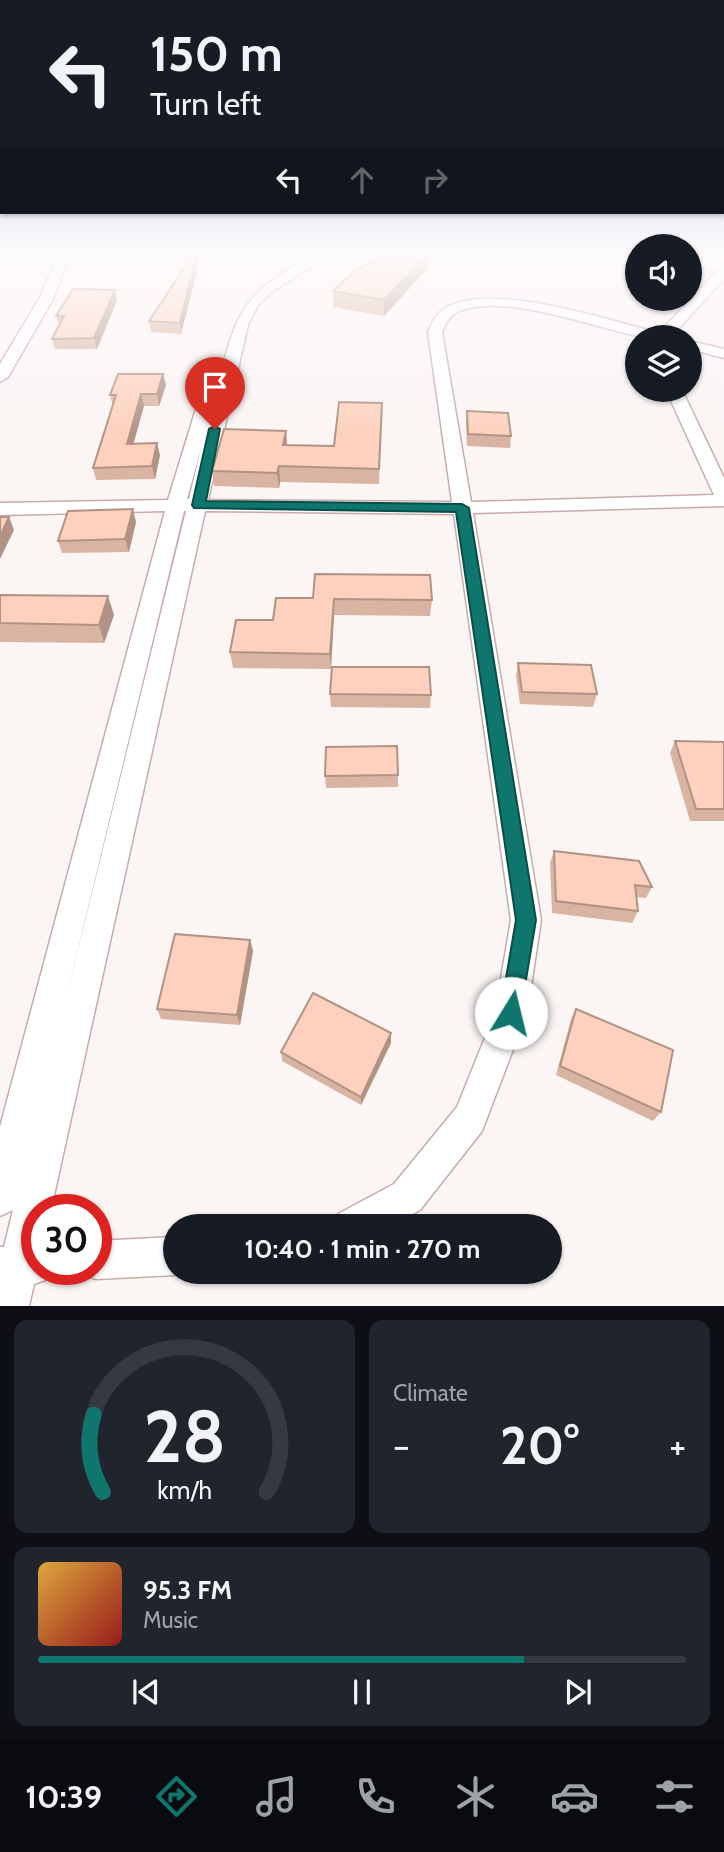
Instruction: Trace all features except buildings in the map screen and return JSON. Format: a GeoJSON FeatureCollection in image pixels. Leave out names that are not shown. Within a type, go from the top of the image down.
{"type":"FeatureCollection","features":[{"type":"Feature","properties":{"kind":"street"},"geometry":{"type":"LineString","coordinates":[[0,377],[34,316]]}},
{"type":"Feature","properties":{"kind":"street"},"geometry":{"type":"LineString","coordinates":[[0,1197],[116,743],[187,505],[228,349],[246,316]]}},
{"type":"Feature","properties":{"kind":"street"},"geometry":{"type":"LineString","coordinates":[[375,1214],[407,1197],[470,1119],[511,1013],[526,920],[435,332],[443,316]]}},
{"type":"Feature","properties":{"kind":"street"},"geometry":{"type":"LineString","coordinates":[[568,316],[625,329]]}},
{"type":"Feature","properties":{"kind":"street"},"geometry":{"type":"LineString","coordinates":[[702,348],[724,354]]}},
{"type":"Feature","properties":{"kind":"street"},"geometry":{"type":"LineString","coordinates":[[0,509],[187,505],[462,508],[724,499],[680,402]]}},
{"type":"Feature","properties":{"kind":"street"},"geometry":{"type":"LineString","coordinates":[[9,1306],[144,741],[187,505]]}},
{"type":"Feature","properties":{"kind":"street"},"geometry":{"type":"LineString","coordinates":[[116,743],[144,741]]}},
{"type":"Feature","properties":{"kind":"street"},"geometry":{"type":"LineString","coordinates":[[112,1260],[163,1257]]}},
{"type":"Feature","properties":{"kind":"route"},"geometry":{"type":"LineString","coordinates":[[215,429],[198,505],[462,508],[526,920],[511,1013]]}}]}
